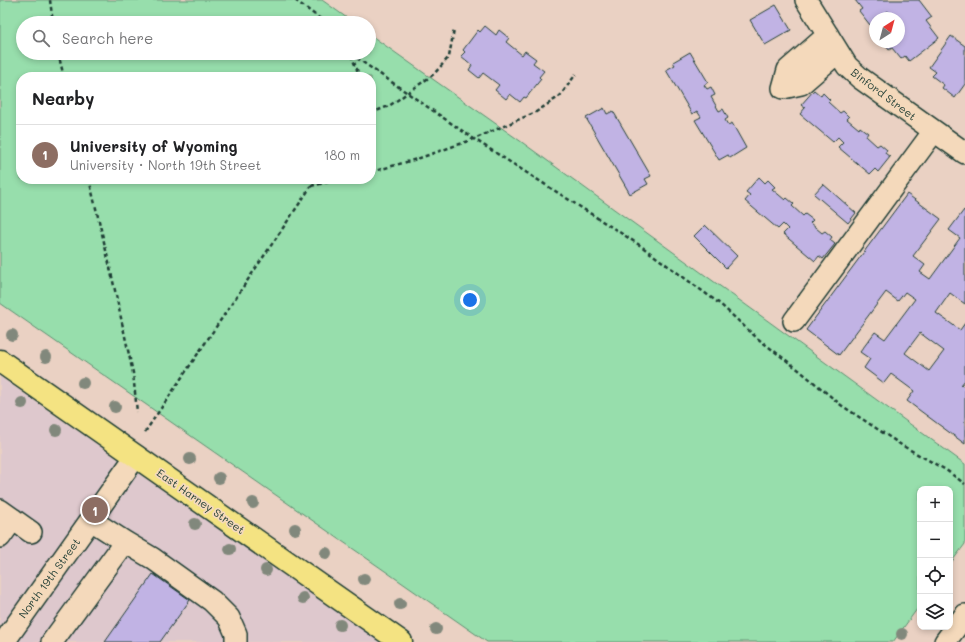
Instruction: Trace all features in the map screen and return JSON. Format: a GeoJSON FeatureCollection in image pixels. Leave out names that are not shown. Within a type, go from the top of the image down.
{"type":"FeatureCollection","features":[{"type":"Feature","properties":{"kind":"main road","name":"East Harney Street"},"geometry":{"type":"LineString","coordinates":[[0,361],[401,642]]}},
{"type":"Feature","properties":{"kind":"street","name":"Binford Street"},"geometry":{"type":"LineString","coordinates":[[806,0],[847,66],[860,78],[965,153]]}},
{"type":"Feature","properties":{"kind":"street"},"geometry":{"type":"LineString","coordinates":[[794,321],[934,131]]}},
{"type":"Feature","properties":{"kind":"street","name":"North 19th Street"},"geometry":{"type":"LineString","coordinates":[[4,642],[136,456]]}},
{"type":"Feature","properties":{"kind":"street"},"geometry":{"type":"LineString","coordinates":[[0,537],[6,514],[31,532]]}},
{"type":"Feature","properties":{"kind":"street"},"geometry":{"type":"LineString","coordinates":[[92,520],[152,558],[212,601],[229,618],[236,634],[236,642]]}},
{"type":"Feature","properties":{"kind":"street"},"geometry":{"type":"LineString","coordinates":[[52,642],[125,542]]}},
{"type":"Feature","properties":{"kind":"street"},"geometry":{"type":"LineString","coordinates":[[945,642],[965,615]]}},
{"type":"Feature","properties":{"kind":"path"},"geometry":{"type":"LineString","coordinates":[[50,0],[52,16]]}},
{"type":"Feature","properties":{"kind":"path"},"geometry":{"type":"LineString","coordinates":[[295,0],[317,16]]}},
{"type":"Feature","properties":{"kind":"path"},"geometry":{"type":"LineString","coordinates":[[376,111],[389,106],[434,74],[448,57],[454,30]]}},
{"type":"Feature","properties":{"kind":"path"},"geometry":{"type":"LineString","coordinates":[[60,60],[63,72]]}},
{"type":"Feature","properties":{"kind":"path"},"geometry":{"type":"LineString","coordinates":[[353,60],[358,72]]}},
{"type":"Feature","properties":{"kind":"path"},"geometry":{"type":"LineString","coordinates":[[360,60],[474,139],[641,246],[720,304],[756,338],[799,370],[841,405],[903,446],[946,470],[965,484]]}},
{"type":"Feature","properties":{"kind":"path"},"geometry":{"type":"LineString","coordinates":[[376,170],[474,139],[536,112],[560,96],[576,74]]}},
{"type":"Feature","properties":{"kind":"path"},"geometry":{"type":"LineString","coordinates":[[90,184],[133,373],[137,412]]}},
{"type":"Feature","properties":{"kind":"path"},"geometry":{"type":"LineString","coordinates":[[145,432],[311,186],[320,184]]}},
{"type":"Feature","properties":{"kind":"shaded area"},"geometry":{"type":"Polygon","coordinates":[[[0,377],[380,642],[0,642],[0,377]]]}},
{"type":"Feature","properties":{"kind":"green space"},"geometry":{"type":"Polygon","coordinates":[[[0,0],[322,0],[344,16],[16,16],[16,60],[376,60],[376,39],[523,143],[965,464],[965,544],[953,560],[953,486],[917,486],[917,609],[893,642],[487,642],[0,303],[0,0]]]}},
{"type":"Feature","properties":{"kind":"building"},"geometry":{"type":"Polygon","coordinates":[[[855,0],[919,0],[932,17],[926,21],[939,38],[909,61],[905,56],[901,59],[892,48],[905,48],[905,12],[869,12],[869,24],[859,11],[862,9],[855,0]]]}},
{"type":"Feature","properties":{"kind":"building"},"geometry":{"type":"Polygon","coordinates":[[[776,5],[791,30],[765,45],[750,20],[776,5]]]}},
{"type":"Feature","properties":{"kind":"building"},"geometry":{"type":"Polygon","coordinates":[[[485,26],[496,35],[499,30],[509,38],[506,42],[522,55],[525,51],[536,59],[533,63],[544,71],[539,77],[541,79],[526,98],[524,97],[520,102],[510,94],[506,99],[495,90],[499,85],[483,73],[479,78],[469,70],[472,65],[461,56],[465,52],[463,50],[478,30],[480,32],[485,26]]]}},
{"type":"Feature","properties":{"kind":"building"},"geometry":{"type":"Polygon","coordinates":[[[951,36],[965,46],[965,84],[955,98],[942,88],[944,85],[932,76],[936,72],[929,67],[951,36]]]}},
{"type":"Feature","properties":{"kind":"building"},"geometry":{"type":"Polygon","coordinates":[[[690,52],[708,82],[704,85],[707,89],[711,87],[715,95],[711,97],[719,111],[723,109],[728,118],[725,120],[728,125],[732,123],[746,148],[730,158],[728,155],[719,160],[695,120],[701,117],[697,111],[692,114],[666,70],[675,65],[673,62],[690,52]]]}},
{"type":"Feature","properties":{"kind":"building"},"geometry":{"type":"Polygon","coordinates":[[[814,90],[821,96],[823,93],[830,100],[828,102],[840,113],[843,111],[849,117],[847,119],[859,129],[860,127],[868,133],[866,136],[877,146],[880,144],[887,150],[885,153],[890,157],[878,172],[875,169],[870,174],[838,147],[843,142],[838,137],[833,142],[800,114],[805,108],[801,105],[814,90]]]}},
{"type":"Feature","properties":{"kind":"building"},"geometry":{"type":"Polygon","coordinates":[[[604,108],[607,114],[613,111],[651,176],[645,179],[648,184],[630,194],[586,118],[604,108]]]}},
{"type":"Feature","properties":{"kind":"building"},"geometry":{"type":"Polygon","coordinates":[[[759,177],[765,183],[768,180],[775,187],[772,189],[785,200],[787,198],[794,204],[792,206],[803,216],[805,214],[813,220],[810,223],[822,233],[825,231],[832,237],[830,240],[835,244],[823,259],[819,256],[815,261],[783,234],[788,229],[783,224],[778,229],[745,201],[750,195],[746,192],[759,177]]]}},
{"type":"Feature","properties":{"kind":"building"},"geometry":{"type":"Polygon","coordinates":[[[823,184],[856,213],[848,223],[814,194],[823,184]]]}},
{"type":"Feature","properties":{"kind":"building"},"geometry":{"type":"Polygon","coordinates":[[[907,194],[941,219],[913,256],[925,265],[920,272],[930,279],[960,238],[949,230],[964,210],[965,211],[965,304],[950,293],[936,313],[960,330],[965,323],[965,380],[961,385],[965,387],[965,444],[907,401],[914,391],[891,374],[884,383],[864,368],[870,359],[860,352],[875,332],[885,339],[915,299],[905,292],[898,301],[886,292],[839,355],[806,330],[907,194]],[[920,333],[905,353],[929,371],[944,351],[920,333]]]}},
{"type":"Feature","properties":{"kind":"building"},"geometry":{"type":"Polygon","coordinates":[[[705,225],[737,256],[726,268],[694,236],[705,225]]]}},
{"type":"Feature","properties":{"kind":"building"},"geometry":{"type":"Polygon","coordinates":[[[153,574],[190,600],[160,642],[105,642],[153,574]]]}},
{"type":"Feature","properties":{"kind":"place","name":"University of Wyoming"},"geometry":{"type":"Point","coordinates":[95,510]}}]}
